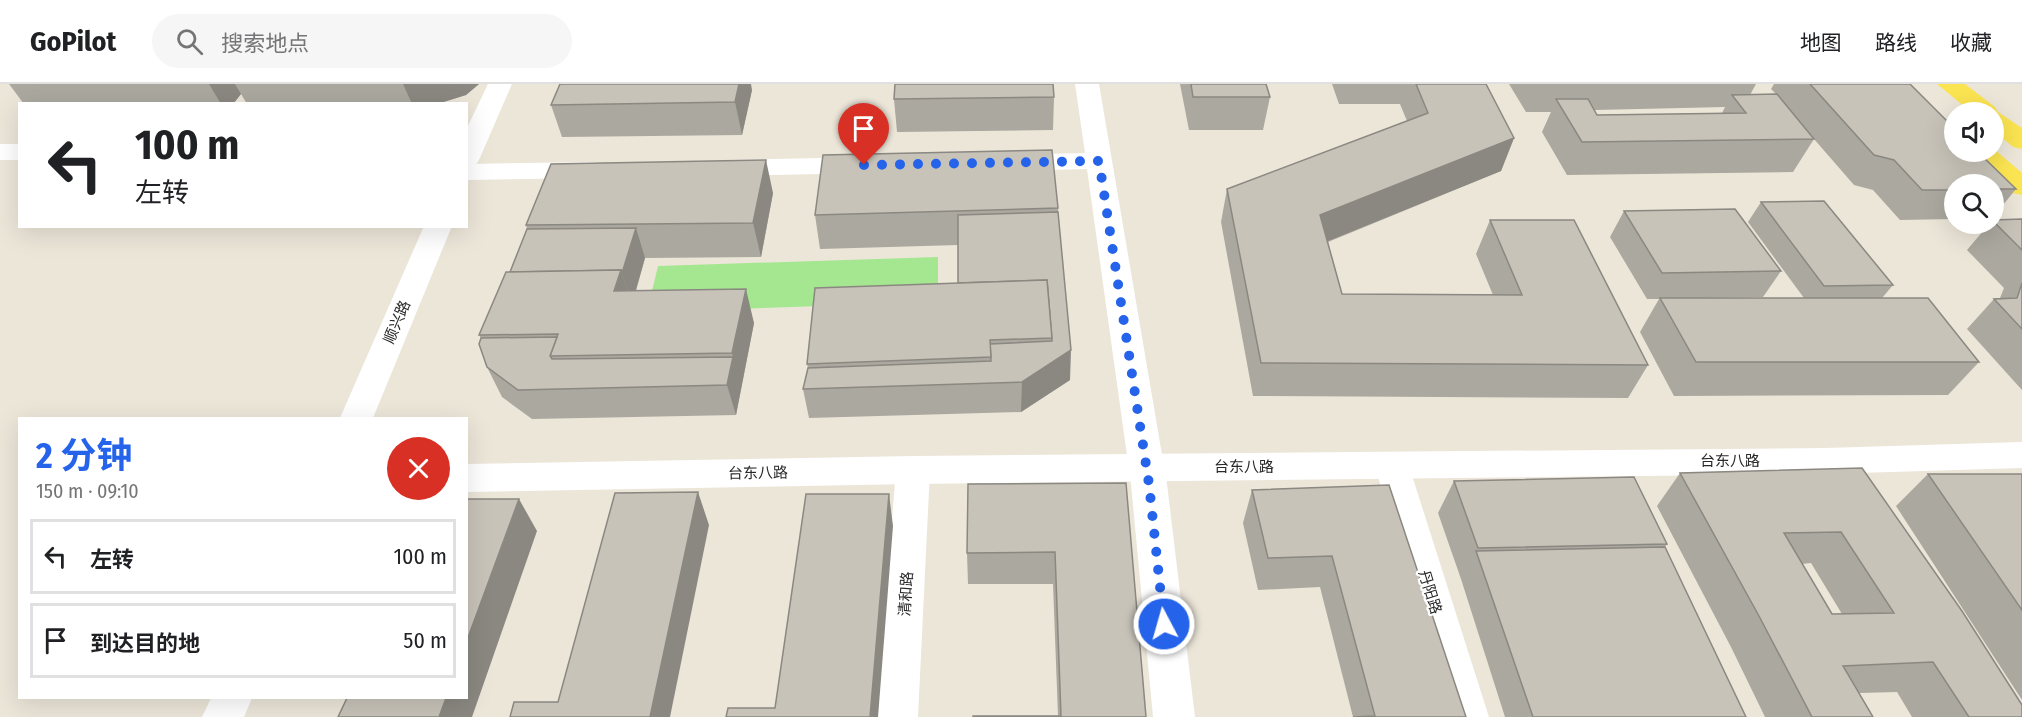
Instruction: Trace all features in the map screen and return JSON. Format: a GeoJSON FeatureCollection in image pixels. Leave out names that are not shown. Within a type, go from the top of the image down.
{"type":"FeatureCollection","features":[{"type":"Feature","properties":{"kind":"main road"},"geometry":{"type":"LineString","coordinates":[[1949,84],[1973,102]]}},
{"type":"Feature","properties":{"kind":"main road"},"geometry":{"type":"LineString","coordinates":[[2004,126],[2022,141]]}},
{"type":"Feature","properties":{"kind":"main road"},"geometry":{"type":"LineString","coordinates":[[1993,162],[2022,187]]}},
{"type":"Feature","properties":{"kind":"street"},"geometry":{"type":"LineString","coordinates":[[469,150],[500,84]]}},
{"type":"Feature","properties":{"kind":"street"},"geometry":{"type":"LineString","coordinates":[[1087,84],[1147,476],[1174,717]]}},
{"type":"Feature","properties":{"kind":"street"},"geometry":{"type":"LineString","coordinates":[[0,152],[18,152]]}},
{"type":"Feature","properties":{"kind":"street"},"geometry":{"type":"LineString","coordinates":[[979,163],[1099,161]]}},
{"type":"Feature","properties":{"kind":"street"},"geometry":{"type":"LineString","coordinates":[[704,168],[895,165]]}},
{"type":"Feature","properties":{"kind":"street"},"geometry":{"type":"LineString","coordinates":[[468,172],[620,170]]}},
{"type":"Feature","properties":{"kind":"street","name":"顺兴路"},"geometry":{"type":"LineString","coordinates":[[356,417],[437,228]]}},
{"type":"Feature","properties":{"kind":"street","name":"台东八路"},"geometry":{"type":"LineString","coordinates":[[1835,478],[2022,455]]}},
{"type":"Feature","properties":{"kind":"street","name":"台东八路"},"geometry":{"type":"LineString","coordinates":[[468,478],[1394,473],[1617,478],[1835,478],[2022,471]]}},
{"type":"Feature","properties":{"kind":"street","name":"丹阳路"},"geometry":{"type":"LineString","coordinates":[[1394,473],[1468,717]]}},
{"type":"Feature","properties":{"kind":"street","name":"台东八路"},"geometry":{"type":"LineString","coordinates":[[468,492],[914,477]]}},
{"type":"Feature","properties":{"kind":"street","name":"清和路"},"geometry":{"type":"LineString","coordinates":[[897,717],[914,477]]}},
{"type":"Feature","properties":{"kind":"street"},"geometry":{"type":"LineString","coordinates":[[223,717],[232,699]]}},
{"type":"Feature","properties":{"kind":"green space"},"geometry":{"type":"Polygon","coordinates":[[[938,257],[938,302],[647,312],[658,266],[938,257]]]}},
{"type":"Feature","properties":{"kind":"building"},"geometry":{"type":"Polygon","coordinates":[[[560,84],[739,84],[735,102],[551,105],[560,84]]]}},
{"type":"Feature","properties":{"kind":"building"},"geometry":{"type":"Polygon","coordinates":[[[895,84],[1053,84],[1054,97],[894,99],[895,84]]]}},
{"type":"Feature","properties":{"kind":"building"},"geometry":{"type":"Polygon","coordinates":[[[1191,84],[1266,84],[1270,97],[1193,97],[1191,84]]]}},
{"type":"Feature","properties":{"kind":"building"},"geometry":{"type":"Polygon","coordinates":[[[1416,84],[1486,84],[1514,138],[1320,215],[1342,294],[1522,295],[1490,220],[1574,220],[1648,365],[1261,363],[1227,189],[1428,113],[1416,84]]]}},
{"type":"Feature","properties":{"kind":"building"},"geometry":{"type":"Polygon","coordinates":[[[1810,84],[1910,84],[1944,118],[1944,162],[1988,162],[2001,174],[1944,174],[1944,190],[1922,190],[1894,160],[1874,155],[1810,84]]]}},
{"type":"Feature","properties":{"kind":"building"},"geometry":{"type":"Polygon","coordinates":[[[1777,94],[1814,139],[1582,142],[1556,99],[1588,99],[1597,115],[1746,113],[1732,95],[1777,94]]]}},
{"type":"Feature","properties":{"kind":"building"},"geometry":{"type":"Polygon","coordinates":[[[1052,150],[1058,208],[815,215],[823,155],[1052,150]]]}},
{"type":"Feature","properties":{"kind":"building"},"geometry":{"type":"Polygon","coordinates":[[[766,160],[753,223],[526,225],[551,164],[766,160]]]}},
{"type":"Feature","properties":{"kind":"building"},"geometry":{"type":"Polygon","coordinates":[[[2004,177],[2016,189],[2004,189],[2004,177]]]}},
{"type":"Feature","properties":{"kind":"building"},"geometry":{"type":"Polygon","coordinates":[[[1824,201],[1893,285],[1824,286],[1761,202],[1824,201]]]}},
{"type":"Feature","properties":{"kind":"building"},"geometry":{"type":"Polygon","coordinates":[[[1735,209],[1781,271],[1662,273],[1624,211],[1735,209]]]}},
{"type":"Feature","properties":{"kind":"building"},"geometry":{"type":"Polygon","coordinates":[[[1058,212],[1071,350],[1022,382],[803,389],[808,368],[991,361],[990,344],[1052,341],[1047,280],[958,283],[958,215],[1058,212]]]}},
{"type":"Feature","properties":{"kind":"building"},"geometry":{"type":"Polygon","coordinates":[[[2022,219],[2022,250],[2004,232],[2004,220],[2022,219]]]}},
{"type":"Feature","properties":{"kind":"building"},"geometry":{"type":"Polygon","coordinates":[[[636,228],[622,273],[621,270],[510,272],[527,229],[636,228]]]}},
{"type":"Feature","properties":{"kind":"building"},"geometry":{"type":"Polygon","coordinates":[[[621,270],[614,291],[746,289],[732,353],[550,356],[558,334],[479,335],[506,272],[621,270]]]}},
{"type":"Feature","properties":{"kind":"building"},"geometry":{"type":"Polygon","coordinates":[[[1047,280],[1052,338],[990,340],[991,357],[807,364],[815,288],[1047,280]]]}},
{"type":"Feature","properties":{"kind":"building"},"geometry":{"type":"Polygon","coordinates":[[[2022,283],[2022,329],[1994,299],[2017,298],[2022,283]]]}},
{"type":"Feature","properties":{"kind":"building"},"geometry":{"type":"Polygon","coordinates":[[[1660,298],[1928,298],[1979,362],[1696,362],[1660,298]]]}},
{"type":"Feature","properties":{"kind":"building"},"geometry":{"type":"Polygon","coordinates":[[[557,337],[550,356],[552,359],[733,357],[727,385],[518,390],[487,367],[479,344],[481,338],[557,337]]]}},
{"type":"Feature","properties":{"kind":"building"},"geometry":{"type":"Polygon","coordinates":[[[1862,468],[1962,611],[2022,705],[2022,717],[1969,717],[1933,662],[1843,666],[1873,717],[1812,717],[1680,473],[1862,468]],[[1841,532],[1784,533],[1832,614],[1894,613],[1841,532]]]}},
{"type":"Feature","properties":{"kind":"building"},"geometry":{"type":"Polygon","coordinates":[[[1928,474],[2022,474],[2022,610],[1928,474]]]}},
{"type":"Feature","properties":{"kind":"building"},"geometry":{"type":"Polygon","coordinates":[[[1634,477],[1667,544],[1478,548],[1454,481],[1634,477]]]}},
{"type":"Feature","properties":{"kind":"building"},"geometry":{"type":"Polygon","coordinates":[[[1126,483],[1146,717],[973,717],[1061,716],[1055,552],[967,553],[968,484],[1126,483]]]}},
{"type":"Feature","properties":{"kind":"building"},"geometry":{"type":"Polygon","coordinates":[[[1389,485],[1466,717],[1353,717],[1375,716],[1332,556],[1268,558],[1252,490],[1389,485]]]}},
{"type":"Feature","properties":{"kind":"building"},"geometry":{"type":"Polygon","coordinates":[[[698,492],[650,717],[510,717],[514,702],[558,702],[615,493],[698,492]]]}},
{"type":"Feature","properties":{"kind":"building"},"geometry":{"type":"Polygon","coordinates":[[[806,494],[889,494],[870,717],[726,717],[728,708],[775,708],[806,494]]]}},
{"type":"Feature","properties":{"kind":"building"},"geometry":{"type":"Polygon","coordinates":[[[468,499],[519,499],[468,638],[468,499]]]}},
{"type":"Feature","properties":{"kind":"building"},"geometry":{"type":"Polygon","coordinates":[[[1665,547],[1746,717],[1533,717],[1476,551],[1665,547]]]}},
{"type":"Feature","properties":{"kind":"building"},"geometry":{"type":"Polygon","coordinates":[[[347,699],[446,699],[439,717],[338,717],[347,699]]]}},
{"type":"Feature","properties":{"kind":"route"},"geometry":{"type":"LineString","coordinates":[[864,165],[1099,161],[1149,484],[1164,624]]}}]}
